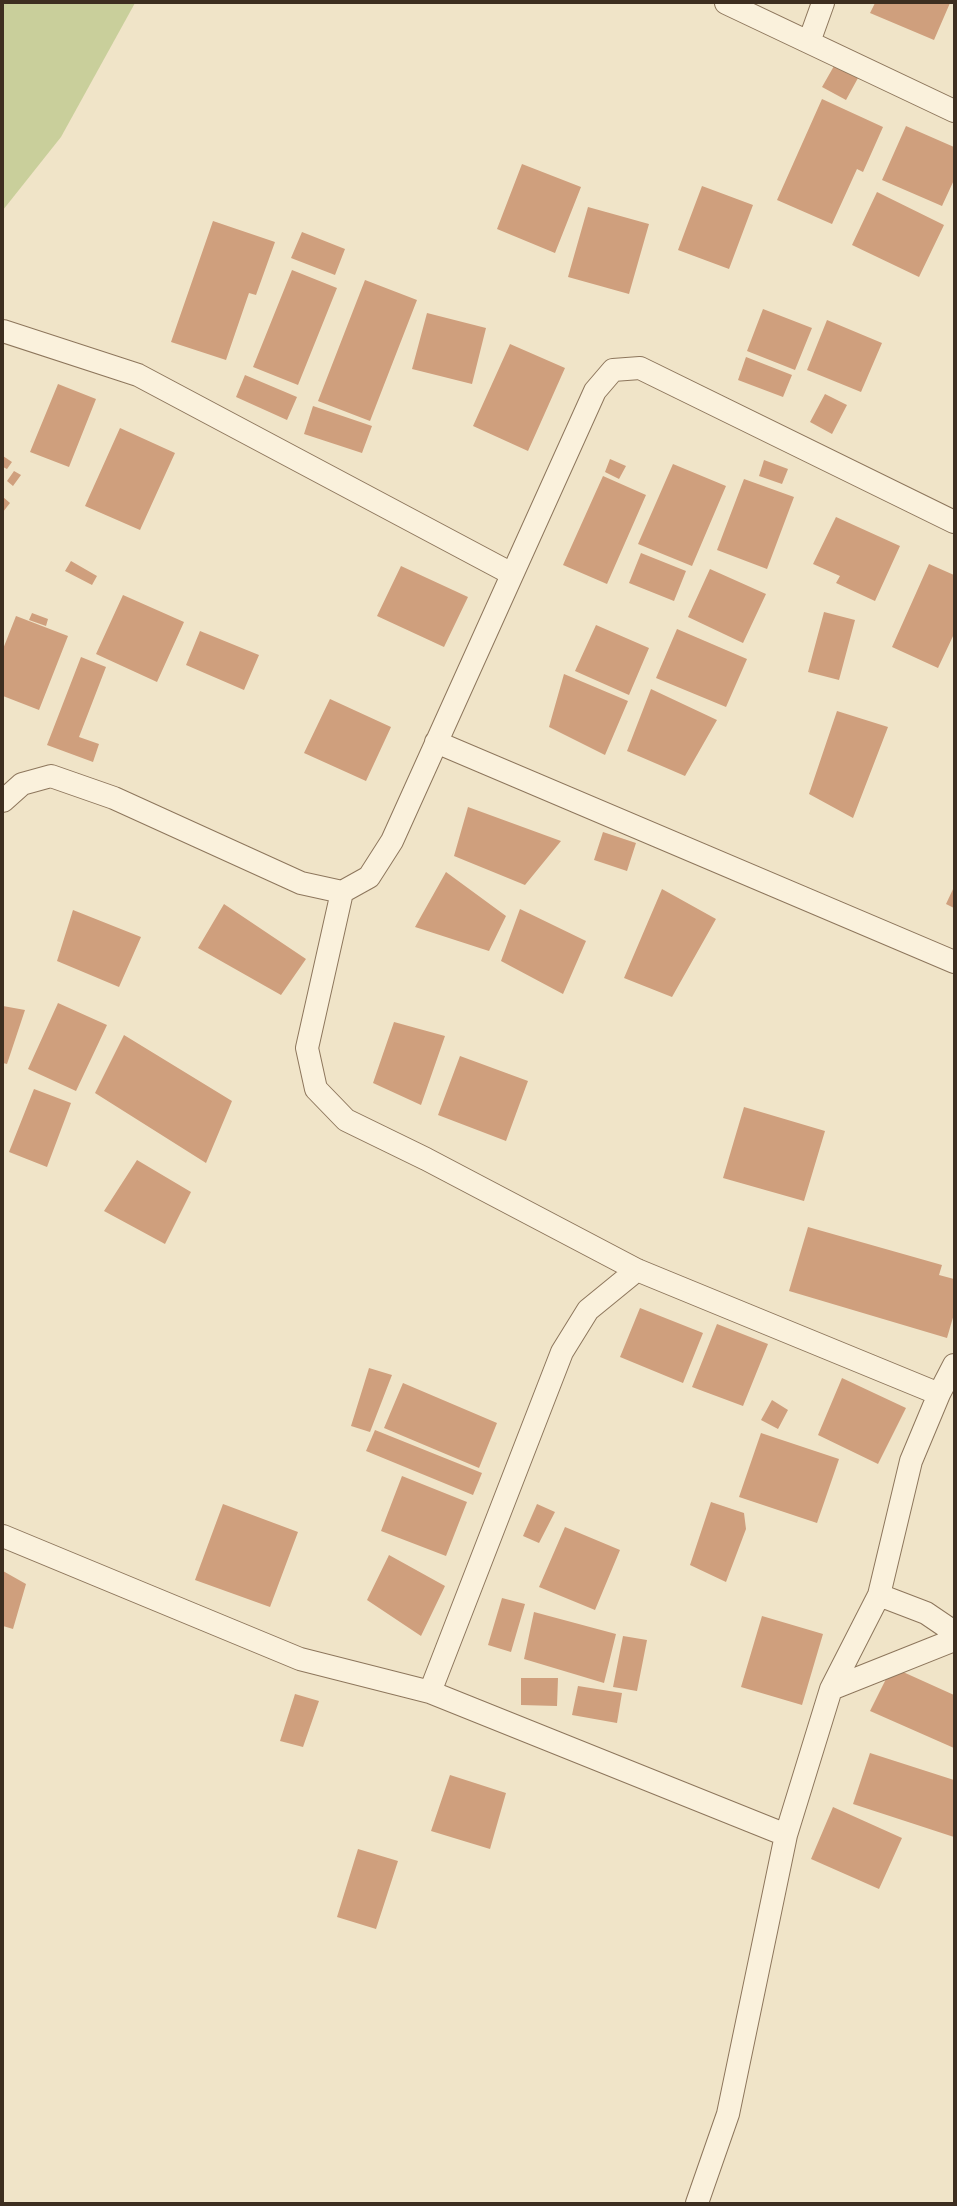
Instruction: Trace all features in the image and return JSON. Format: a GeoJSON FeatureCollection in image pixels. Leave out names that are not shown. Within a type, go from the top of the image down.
{"type":"FeatureCollection","features":[{"type":"Feature","properties":{"kind":"street"},"geometry":{"type":"LineString","coordinates":[[726,3],[954,111]]}},
{"type":"Feature","properties":{"kind":"street"},"geometry":{"type":"LineString","coordinates":[[809,42],[823,3]]}},
{"type":"Feature","properties":{"kind":"street"},"geometry":{"type":"LineString","coordinates":[[3,331],[138,375],[512,574]]}},
{"type":"Feature","properties":{"kind":"street"},"geometry":{"type":"LineString","coordinates":[[3,801],[22,784],[51,776],[114,798],[301,883],[342,892],[369,877],[392,841],[594,390],[613,370],[640,368],[954,522]]}},
{"type":"Feature","properties":{"kind":"street"},"geometry":{"type":"LineString","coordinates":[[436,742],[954,962]]}},
{"type":"Feature","properties":{"kind":"street"},"geometry":{"type":"LineString","coordinates":[[342,892],[307,1048],[316,1089],[346,1120],[426,1159],[638,1270],[939,1394]]}},
{"type":"Feature","properties":{"kind":"street"},"geometry":{"type":"LineString","coordinates":[[430,1692],[562,1352],[588,1310],[638,1270]]}},
{"type":"Feature","properties":{"kind":"street"},"geometry":{"type":"LineString","coordinates":[[696,2203],[728,2114],[786,1835],[831,1689],[879,1595],[911,1461],[939,1394],[954,1365]]}},
{"type":"Feature","properties":{"kind":"street"},"geometry":{"type":"LineString","coordinates":[[3,1536],[300,1659],[430,1692],[786,1835]]}},
{"type":"Feature","properties":{"kind":"street"},"geometry":{"type":"LineString","coordinates":[[879,1595],[926,1613],[954,1632]]}},
{"type":"Feature","properties":{"kind":"street"},"geometry":{"type":"LineString","coordinates":[[831,1689],[954,1640]]}},
{"type":"Feature","properties":{"kind":"green space"},"geometry":{"type":"Polygon","coordinates":[[[3,3],[135,3],[61,137],[3,210],[3,3]]]}},
{"type":"Feature","properties":{"kind":"building"},"geometry":{"type":"Polygon","coordinates":[[[875,3],[950,3],[934,40],[870,13],[875,3]]]}},
{"type":"Feature","properties":{"kind":"building"},"geometry":{"type":"Polygon","coordinates":[[[834,66],[858,78],[846,100],[822,87],[834,66]]]}},
{"type":"Feature","properties":{"kind":"building"},"geometry":{"type":"Polygon","coordinates":[[[822,99],[883,127],[863,172],[857,169],[832,224],[777,200],[822,99]]]}},
{"type":"Feature","properties":{"kind":"building"},"geometry":{"type":"Polygon","coordinates":[[[906,126],[954,147],[954,180],[942,206],[882,180],[906,126]]]}},
{"type":"Feature","properties":{"kind":"building"},"geometry":{"type":"Polygon","coordinates":[[[522,164],[581,187],[555,253],[497,229],[522,164]]]}},
{"type":"Feature","properties":{"kind":"building"},"geometry":{"type":"Polygon","coordinates":[[[702,186],[753,205],[729,269],[678,250],[702,186]]]}},
{"type":"Feature","properties":{"kind":"building"},"geometry":{"type":"Polygon","coordinates":[[[877,192],[944,225],[919,277],[852,245],[877,192]]]}},
{"type":"Feature","properties":{"kind":"building"},"geometry":{"type":"Polygon","coordinates":[[[588,207],[649,224],[629,294],[568,277],[588,207]]]}},
{"type":"Feature","properties":{"kind":"building"},"geometry":{"type":"Polygon","coordinates":[[[213,221],[275,242],[256,295],[249,293],[226,360],[171,342],[213,221]]]}},
{"type":"Feature","properties":{"kind":"building"},"geometry":{"type":"Polygon","coordinates":[[[302,232],[345,249],[335,275],[291,258],[302,232]]]}},
{"type":"Feature","properties":{"kind":"building"},"geometry":{"type":"Polygon","coordinates":[[[292,270],[337,288],[298,385],[253,367],[292,270]]]}},
{"type":"Feature","properties":{"kind":"building"},"geometry":{"type":"Polygon","coordinates":[[[365,280],[417,300],[370,421],[318,401],[365,280]]]}},
{"type":"Feature","properties":{"kind":"building"},"geometry":{"type":"Polygon","coordinates":[[[763,309],[812,328],[795,370],[747,351],[763,309]]]}},
{"type":"Feature","properties":{"kind":"building"},"geometry":{"type":"Polygon","coordinates":[[[427,313],[486,328],[472,384],[412,369],[427,313]]]}},
{"type":"Feature","properties":{"kind":"building"},"geometry":{"type":"Polygon","coordinates":[[[827,320],[882,343],[861,392],[807,370],[827,320]]]}},
{"type":"Feature","properties":{"kind":"building"},"geometry":{"type":"Polygon","coordinates":[[[510,344],[565,368],[528,451],[473,426],[510,344]]]}},
{"type":"Feature","properties":{"kind":"building"},"geometry":{"type":"Polygon","coordinates":[[[746,357],[792,375],[783,397],[738,380],[746,357]]]}},
{"type":"Feature","properties":{"kind":"building"},"geometry":{"type":"Polygon","coordinates":[[[245,375],[297,397],[287,420],[236,397],[245,375]]]}},
{"type":"Feature","properties":{"kind":"building"},"geometry":{"type":"Polygon","coordinates":[[[58,384],[96,399],[69,467],[30,452],[58,384]]]}},
{"type":"Feature","properties":{"kind":"building"},"geometry":{"type":"Polygon","coordinates":[[[825,394],[847,405],[832,434],[810,422],[825,394]]]}},
{"type":"Feature","properties":{"kind":"building"},"geometry":{"type":"Polygon","coordinates":[[[313,406],[372,426],[362,453],[304,434],[313,406]]]}},
{"type":"Feature","properties":{"kind":"building"},"geometry":{"type":"Polygon","coordinates":[[[120,428],[175,453],[140,530],[85,506],[120,428]]]}},
{"type":"Feature","properties":{"kind":"building"},"geometry":{"type":"Polygon","coordinates":[[[3,456],[12,462],[7,469],[3,467],[3,456]]]}},
{"type":"Feature","properties":{"kind":"building"},"geometry":{"type":"Polygon","coordinates":[[[610,459],[626,466],[619,479],[605,472],[610,459]]]}},
{"type":"Feature","properties":{"kind":"building"},"geometry":{"type":"Polygon","coordinates":[[[764,460],[788,469],[782,484],[759,476],[764,460]]]}},
{"type":"Feature","properties":{"kind":"building"},"geometry":{"type":"Polygon","coordinates":[[[673,464],[726,486],[692,566],[638,544],[673,464]]]}},
{"type":"Feature","properties":{"kind":"building"},"geometry":{"type":"Polygon","coordinates":[[[14,471],[21,475],[13,486],[7,481],[14,471]]]}},
{"type":"Feature","properties":{"kind":"building"},"geometry":{"type":"Polygon","coordinates":[[[603,476],[646,495],[607,584],[563,565],[603,476]]]}},
{"type":"Feature","properties":{"kind":"building"},"geometry":{"type":"Polygon","coordinates":[[[744,479],[794,497],[767,569],[717,550],[744,479]]]}},
{"type":"Feature","properties":{"kind":"building"},"geometry":{"type":"Polygon","coordinates":[[[3,497],[10,503],[3,512],[3,497]]]}},
{"type":"Feature","properties":{"kind":"building"},"geometry":{"type":"Polygon","coordinates":[[[836,517],[900,546],[875,601],[836,583],[840,576],[813,564],[836,517]]]}},
{"type":"Feature","properties":{"kind":"building"},"geometry":{"type":"Polygon","coordinates":[[[641,553],[686,571],[674,601],[629,583],[641,553]]]}},
{"type":"Feature","properties":{"kind":"building"},"geometry":{"type":"Polygon","coordinates":[[[71,561],[97,576],[92,585],[65,571],[71,561]]]}},
{"type":"Feature","properties":{"kind":"building"},"geometry":{"type":"Polygon","coordinates":[[[929,564],[954,575],[954,634],[938,668],[892,647],[929,564]]]}},
{"type":"Feature","properties":{"kind":"building"},"geometry":{"type":"Polygon","coordinates":[[[401,566],[468,597],[444,647],[377,616],[401,566]]]}},
{"type":"Feature","properties":{"kind":"building"},"geometry":{"type":"Polygon","coordinates":[[[710,569],[766,594],[743,643],[688,617],[710,569]]]}},
{"type":"Feature","properties":{"kind":"building"},"geometry":{"type":"Polygon","coordinates":[[[123,595],[184,622],[157,682],[96,654],[123,595]]]}},
{"type":"Feature","properties":{"kind":"building"},"geometry":{"type":"Polygon","coordinates":[[[824,612],[855,620],[839,680],[808,672],[824,612]]]}},
{"type":"Feature","properties":{"kind":"building"},"geometry":{"type":"Polygon","coordinates":[[[32,613],[48,619],[46,626],[29,620],[32,613]]]}},
{"type":"Feature","properties":{"kind":"building"},"geometry":{"type":"Polygon","coordinates":[[[16,616],[68,636],[39,710],[3,696],[3,649],[16,616]]]}},
{"type":"Feature","properties":{"kind":"building"},"geometry":{"type":"Polygon","coordinates":[[[596,625],[649,648],[629,695],[575,671],[596,625]]]}},
{"type":"Feature","properties":{"kind":"building"},"geometry":{"type":"Polygon","coordinates":[[[677,629],[747,659],[726,707],[656,678],[677,629]]]}},
{"type":"Feature","properties":{"kind":"building"},"geometry":{"type":"Polygon","coordinates":[[[200,631],[259,655],[244,690],[186,665],[200,631]]]}},
{"type":"Feature","properties":{"kind":"building"},"geometry":{"type":"Polygon","coordinates":[[[81,657],[106,667],[79,737],[99,744],[93,762],[47,745],[81,657]]]}},
{"type":"Feature","properties":{"kind":"building"},"geometry":{"type":"Polygon","coordinates":[[[564,674],[628,701],[605,755],[549,727],[564,674]]]}},
{"type":"Feature","properties":{"kind":"building"},"geometry":{"type":"Polygon","coordinates":[[[651,689],[717,720],[685,776],[627,751],[651,689]]]}},
{"type":"Feature","properties":{"kind":"building"},"geometry":{"type":"Polygon","coordinates":[[[330,699],[391,727],[366,781],[304,753],[330,699]]]}},
{"type":"Feature","properties":{"kind":"building"},"geometry":{"type":"Polygon","coordinates":[[[837,711],[888,727],[853,818],[809,794],[837,711]]]}},
{"type":"Feature","properties":{"kind":"building"},"geometry":{"type":"Polygon","coordinates":[[[468,807],[561,841],[525,885],[454,856],[468,807]]]}},
{"type":"Feature","properties":{"kind":"building"},"geometry":{"type":"Polygon","coordinates":[[[603,832],[636,843],[627,871],[594,860],[603,832]]]}},
{"type":"Feature","properties":{"kind":"building"},"geometry":{"type":"Polygon","coordinates":[[[446,872],[506,916],[489,951],[415,927],[446,872]]]}},
{"type":"Feature","properties":{"kind":"building"},"geometry":{"type":"Polygon","coordinates":[[[954,887],[954,908],[946,904],[954,887]]]}},
{"type":"Feature","properties":{"kind":"building"},"geometry":{"type":"Polygon","coordinates":[[[662,889],[716,919],[672,997],[624,978],[662,889]]]}},
{"type":"Feature","properties":{"kind":"building"},"geometry":{"type":"Polygon","coordinates":[[[224,904],[306,959],[281,995],[198,948],[224,904]]]}},
{"type":"Feature","properties":{"kind":"building"},"geometry":{"type":"Polygon","coordinates":[[[520,909],[586,941],[563,994],[501,961],[520,909]]]}},
{"type":"Feature","properties":{"kind":"building"},"geometry":{"type":"Polygon","coordinates":[[[73,910],[141,937],[119,987],[57,961],[73,910]]]}},
{"type":"Feature","properties":{"kind":"building"},"geometry":{"type":"Polygon","coordinates":[[[58,1003],[107,1025],[76,1091],[28,1069],[58,1003]]]}},
{"type":"Feature","properties":{"kind":"building"},"geometry":{"type":"Polygon","coordinates":[[[3,1006],[25,1010],[7,1064],[3,1063],[3,1006]]]}},
{"type":"Feature","properties":{"kind":"building"},"geometry":{"type":"Polygon","coordinates":[[[394,1022],[445,1036],[421,1105],[373,1083],[394,1022]]]}},
{"type":"Feature","properties":{"kind":"building"},"geometry":{"type":"Polygon","coordinates":[[[124,1035],[232,1101],[206,1163],[95,1093],[124,1035]]]}},
{"type":"Feature","properties":{"kind":"building"},"geometry":{"type":"Polygon","coordinates":[[[460,1056],[528,1081],[506,1141],[438,1115],[460,1056]]]}},
{"type":"Feature","properties":{"kind":"building"},"geometry":{"type":"Polygon","coordinates":[[[34,1089],[71,1103],[47,1167],[9,1152],[34,1089]]]}},
{"type":"Feature","properties":{"kind":"building"},"geometry":{"type":"Polygon","coordinates":[[[744,1107],[825,1131],[804,1201],[723,1178],[744,1107]]]}},
{"type":"Feature","properties":{"kind":"building"},"geometry":{"type":"Polygon","coordinates":[[[137,1160],[191,1192],[165,1244],[104,1211],[137,1160]]]}},
{"type":"Feature","properties":{"kind":"building"},"geometry":{"type":"Polygon","coordinates":[[[808,1227],[942,1265],[939,1275],[954,1279],[954,1314],[947,1338],[789,1291],[808,1227]]]}},
{"type":"Feature","properties":{"kind":"building"},"geometry":{"type":"Polygon","coordinates":[[[640,1308],[703,1333],[683,1383],[620,1357],[640,1308]]]}},
{"type":"Feature","properties":{"kind":"building"},"geometry":{"type":"Polygon","coordinates":[[[717,1324],[768,1344],[743,1406],[692,1387],[717,1324]]]}},
{"type":"Feature","properties":{"kind":"building"},"geometry":{"type":"Polygon","coordinates":[[[369,1368],[392,1375],[370,1432],[351,1426],[369,1368]]]}},
{"type":"Feature","properties":{"kind":"building"},"geometry":{"type":"Polygon","coordinates":[[[842,1378],[906,1408],[878,1464],[818,1435],[842,1378]]]}},
{"type":"Feature","properties":{"kind":"building"},"geometry":{"type":"Polygon","coordinates":[[[403,1383],[497,1423],[479,1468],[384,1428],[403,1383]]]}},
{"type":"Feature","properties":{"kind":"building"},"geometry":{"type":"Polygon","coordinates":[[[772,1400],[788,1410],[778,1429],[761,1420],[772,1400]]]}},
{"type":"Feature","properties":{"kind":"building"},"geometry":{"type":"Polygon","coordinates":[[[375,1430],[482,1473],[473,1495],[366,1451],[375,1430]]]}},
{"type":"Feature","properties":{"kind":"building"},"geometry":{"type":"Polygon","coordinates":[[[761,1433],[839,1459],[817,1523],[739,1497],[761,1433]]]}},
{"type":"Feature","properties":{"kind":"building"},"geometry":{"type":"Polygon","coordinates":[[[402,1476],[467,1502],[446,1556],[381,1531],[402,1476]]]}},
{"type":"Feature","properties":{"kind":"building"},"geometry":{"type":"Polygon","coordinates":[[[711,1502],[744,1513],[746,1529],[726,1582],[690,1565],[711,1502]]]}},
{"type":"Feature","properties":{"kind":"building"},"geometry":{"type":"Polygon","coordinates":[[[223,1504],[298,1532],[270,1607],[195,1580],[223,1504]]]}},
{"type":"Feature","properties":{"kind":"building"},"geometry":{"type":"Polygon","coordinates":[[[537,1504],[555,1512],[539,1543],[523,1536],[537,1504]]]}},
{"type":"Feature","properties":{"kind":"building"},"geometry":{"type":"Polygon","coordinates":[[[565,1527],[620,1550],[595,1610],[539,1587],[565,1527]]]}},
{"type":"Feature","properties":{"kind":"building"},"geometry":{"type":"Polygon","coordinates":[[[389,1555],[445,1586],[421,1636],[367,1600],[389,1555]]]}},
{"type":"Feature","properties":{"kind":"building"},"geometry":{"type":"Polygon","coordinates":[[[3,1571],[26,1584],[13,1629],[3,1626],[3,1571]]]}},
{"type":"Feature","properties":{"kind":"building"},"geometry":{"type":"Polygon","coordinates":[[[502,1598],[525,1604],[511,1652],[488,1645],[502,1598]]]}},
{"type":"Feature","properties":{"kind":"building"},"geometry":{"type":"Polygon","coordinates":[[[534,1612],[616,1634],[604,1683],[524,1659],[534,1612]]]}},
{"type":"Feature","properties":{"kind":"building"},"geometry":{"type":"Polygon","coordinates":[[[762,1616],[823,1634],[802,1705],[741,1687],[762,1616]]]}},
{"type":"Feature","properties":{"kind":"building"},"geometry":{"type":"Polygon","coordinates":[[[623,1636],[647,1640],[637,1691],[613,1687],[623,1636]]]}},
{"type":"Feature","properties":{"kind":"building"},"geometry":{"type":"Polygon","coordinates":[[[892,1667],[954,1695],[954,1748],[870,1711],[892,1667]]]}},
{"type":"Feature","properties":{"kind":"building"},"geometry":{"type":"Polygon","coordinates":[[[521,1678],[558,1678],[557,1706],[521,1705],[521,1678]]]}},
{"type":"Feature","properties":{"kind":"building"},"geometry":{"type":"Polygon","coordinates":[[[578,1686],[622,1693],[617,1723],[572,1715],[578,1686]]]}},
{"type":"Feature","properties":{"kind":"building"},"geometry":{"type":"Polygon","coordinates":[[[295,1694],[319,1701],[303,1747],[280,1741],[295,1694]]]}},
{"type":"Feature","properties":{"kind":"building"},"geometry":{"type":"Polygon","coordinates":[[[870,1753],[954,1780],[954,1837],[853,1804],[870,1753]]]}},
{"type":"Feature","properties":{"kind":"building"},"geometry":{"type":"Polygon","coordinates":[[[450,1775],[506,1793],[490,1849],[431,1831],[450,1775]]]}},
{"type":"Feature","properties":{"kind":"building"},"geometry":{"type":"Polygon","coordinates":[[[833,1807],[902,1838],[879,1889],[811,1859],[833,1807]]]}},
{"type":"Feature","properties":{"kind":"building"},"geometry":{"type":"Polygon","coordinates":[[[358,1849],[398,1861],[376,1929],[337,1917],[358,1849]]]}}]}
